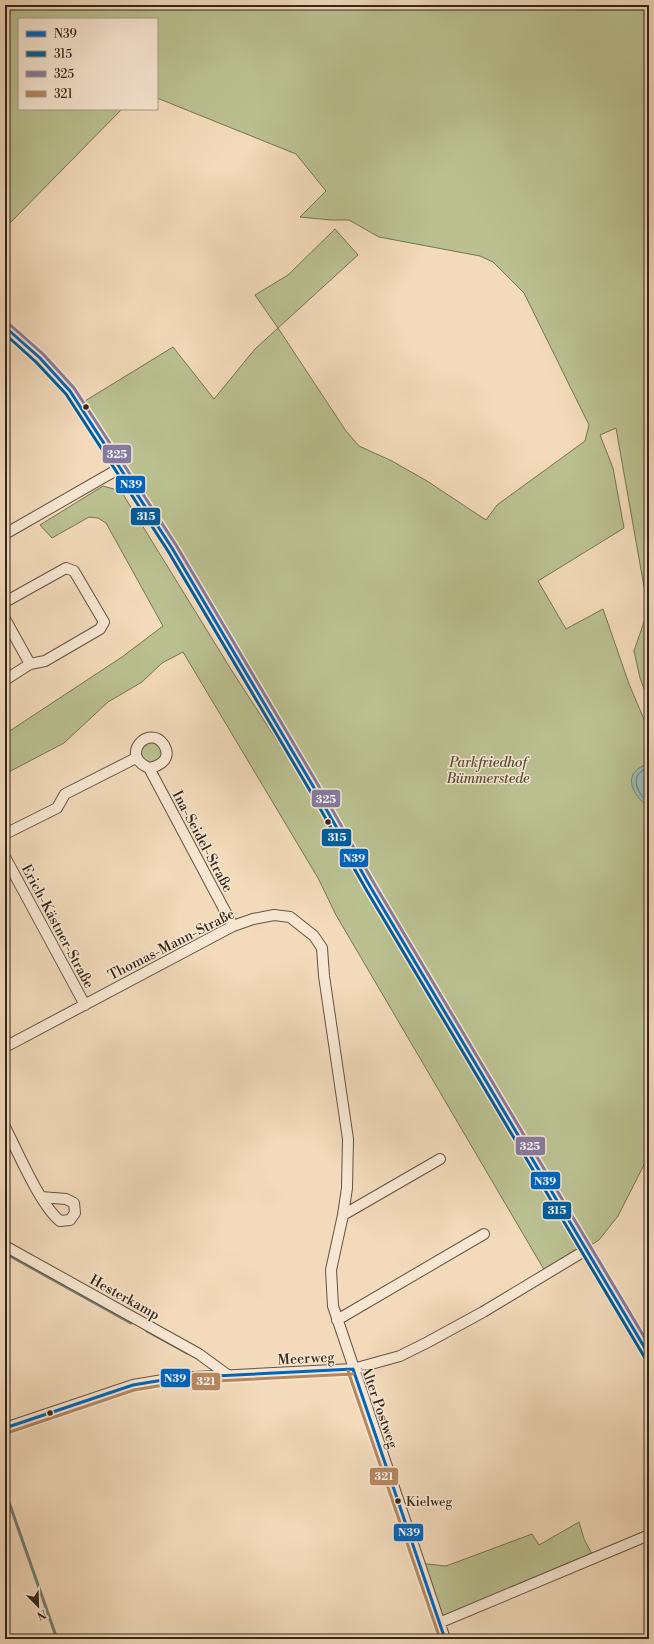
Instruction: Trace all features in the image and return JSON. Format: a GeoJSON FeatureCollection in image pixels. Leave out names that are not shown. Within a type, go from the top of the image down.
{"type":"FeatureCollection","features":[{"type":"Feature","properties":{"kind":"street"},"geometry":{"type":"LineString","coordinates":[[5,327],[40,358],[70,391],[188,575],[363,874],[649,1355]]}},
{"type":"Feature","properties":{"kind":"street"},"geometry":{"type":"LineString","coordinates":[[5,534],[120,468]]}},
{"type":"Feature","properties":{"kind":"street"},"geometry":{"type":"LineString","coordinates":[[5,602],[66,568],[74,571],[104,622],[100,629],[45,661],[30,664],[5,680]]}},
{"type":"Feature","properties":{"kind":"street"},"geometry":{"type":"LineString","coordinates":[[5,619],[30,664]]}},
{"type":"Feature","properties":{"kind":"street"},"geometry":{"type":"LineString","coordinates":[[5,834],[57,808],[65,794],[136,758],[135,752],[138,744],[146,738],[154,738],[160,741],[165,747],[166,755],[159,766],[149,768]]}},
{"type":"Feature","properties":{"kind":"street","name":"Ina-Seidel-Straße"},"geometry":{"type":"LineString","coordinates":[[136,758],[141,765],[149,768],[233,926]]}},
{"type":"Feature","properties":{"kind":"street","name":"Erich-Kästner-Straße"},"geometry":{"type":"LineString","coordinates":[[5,859],[85,1005]]}},
{"type":"Feature","properties":{"kind":"street","name":"Thomas-Mann-Straße"},"geometry":{"type":"LineString","coordinates":[[5,1047],[233,926],[252,919],[274,915],[290,917],[314,936],[322,948],[324,976]]}},
{"type":"Feature","properties":{"kind":"street","name":"Alter Postweg"},"geometry":{"type":"LineString","coordinates":[[324,976],[348,1139],[347,1188],[343,1216],[331,1270],[333,1306],[445,1639]]}},
{"type":"Feature","properties":{"kind":"street"},"geometry":{"type":"LineString","coordinates":[[5,1127],[41,1197]]}},
{"type":"Feature","properties":{"kind":"street"},"geometry":{"type":"LineString","coordinates":[[343,1216],[440,1159]]}},
{"type":"Feature","properties":{"kind":"street"},"geometry":{"type":"LineString","coordinates":[[337,1320],[484,1234]]}},
{"type":"Feature","properties":{"kind":"street","name":"Hesterkamp"},"geometry":{"type":"LineString","coordinates":[[5,1246],[199,1354],[229,1376]]}},
{"type":"Feature","properties":{"kind":"street","name":"Meerweg"},"geometry":{"type":"LineString","coordinates":[[5,1428],[133,1385],[175,1378],[353,1369],[400,1356],[483,1312],[586,1250]]}},
{"type":"Feature","properties":{"kind":"street"},"geometry":{"type":"LineString","coordinates":[[439,1623],[649,1535]]}},
{"type":"Feature","properties":{"kind":"green space","name":"Parkfriedhof Bümmerstede"},"geometry":{"type":"Polygon","coordinates":[[[5,5],[649,5],[649,702],[640,678],[634,651],[647,613],[646,598],[616,428],[600,435],[613,468],[624,528],[538,581],[566,629],[603,609],[629,684],[649,731],[649,1155],[618,1216],[599,1240],[546,1273],[336,915],[318,878],[183,652],[162,663],[142,682],[108,702],[64,743],[5,774],[5,734],[122,657],[163,626],[106,523],[98,518],[89,517],[52,538],[40,525],[103,486],[121,491],[232,671],[355,861],[80,404],[173,347],[214,399],[255,349],[278,328],[346,431],[359,446],[392,461],[427,481],[486,520],[497,505],[585,441],[589,425],[524,293],[493,262],[480,256],[379,237],[349,220],[300,217],[326,191],[296,154],[158,98],[158,18],[18,18],[18,110],[121,110],[5,228],[5,5]]]}},
{"type":"Feature","properties":{"kind":"green space"},"geometry":{"type":"Polygon","coordinates":[[[335,229],[358,255],[278,328],[255,295],[288,275],[335,229]]]}},
{"type":"Feature","properties":{"kind":"green space"},"geometry":{"type":"Polygon","coordinates":[[[161,741],[164,760],[141,765],[138,744],[161,741]]]}},
{"type":"Feature","properties":{"kind":"green space"},"geometry":{"type":"Polygon","coordinates":[[[579,1522],[584,1539],[594,1558],[439,1623],[418,1563],[446,1566],[532,1534],[539,1545],[579,1522]]]}},
{"type":"Feature","properties":{"kind":"water"},"geometry":{"type":"Polygon","coordinates":[[[649,764],[649,807],[637,796],[632,784],[632,778],[640,767],[649,764]]]}},
{"type":"Feature","properties":{"kind":"waterway"},"geometry":{"type":"LineString","coordinates":[[5,1253],[131,1323]]}},
{"type":"Feature","properties":{"kind":"waterway"},"geometry":{"type":"LineString","coordinates":[[147,1331],[187,1353]]}},
{"type":"Feature","properties":{"kind":"waterway"},"geometry":{"type":"LineString","coordinates":[[5,1491],[57,1639]]}},
{"type":"Feature","properties":{"kind":"transit line","name":"325"},"geometry":{"type":"LineString","coordinates":[[8,323],[43,354],[74,388],[176,545],[317,783],[375,885],[649,1345]]}},
{"type":"Feature","properties":{"kind":"transit line","name":"N39"},"geometry":{"type":"LineString","coordinates":[[5,327],[40,358],[70,391],[172,548],[313,786],[371,888],[649,1355]]}},
{"type":"Feature","properties":{"kind":"transit line","name":"315"},"geometry":{"type":"LineString","coordinates":[[5,334],[36,362],[66,394],[168,551],[309,789],[367,891],[645,1358]]}},
{"type":"Feature","properties":{"kind":"transit line","name":"N39"},"geometry":{"type":"LineString","coordinates":[[353,1369],[445,1639]]}},
{"type":"Feature","properties":{"kind":"transit line","name":"N39"},"geometry":{"type":"LineString","coordinates":[[5,1428],[133,1385],[175,1378],[353,1369]]}},
{"type":"Feature","properties":{"kind":"transit line","name":"321"},"geometry":{"type":"LineString","coordinates":[[348,1371],[440,1639]]}},
{"type":"Feature","properties":{"kind":"transit line","name":"321"},"geometry":{"type":"LineString","coordinates":[[7,1433],[134,1390],[176,1383],[353,1374]]}},
{"type":"Feature","properties":{"kind":"place","name":"Kielweg"},"geometry":{"type":"Point","coordinates":[398,1501]}}]}
